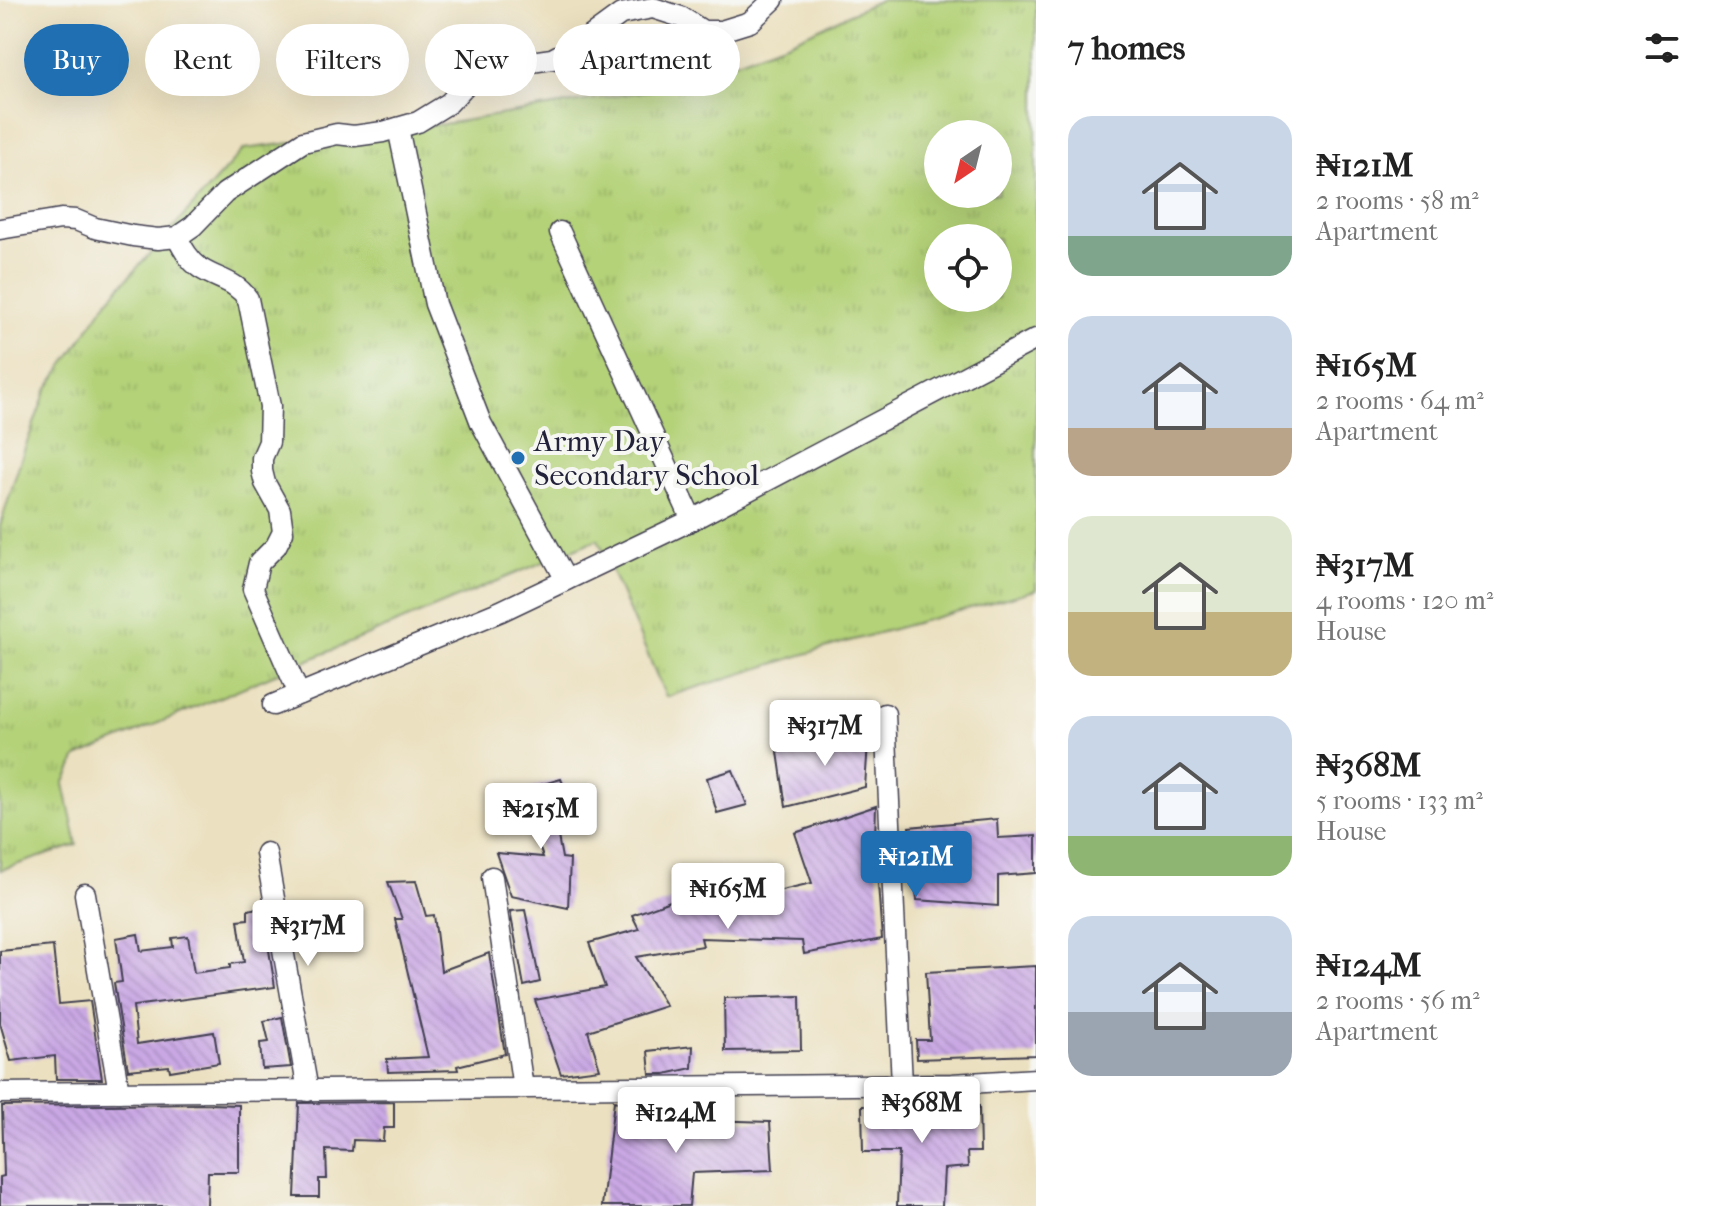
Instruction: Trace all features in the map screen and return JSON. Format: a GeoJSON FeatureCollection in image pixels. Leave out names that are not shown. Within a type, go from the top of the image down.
{"type":"FeatureCollection","features":[{"type":"Feature","properties":{"kind":"street"},"geometry":{"type":"LineString","coordinates":[[0,229],[61,219],[76,220],[95,228],[133,236],[158,239],[177,237],[193,226],[225,193],[303,142],[320,136],[354,136],[418,122],[439,110],[476,74],[494,68],[552,59],[580,44],[621,14],[653,8],[681,17],[703,31],[721,31],[750,22],[773,0]]}},
{"type":"Feature","properties":{"kind":"street"},"geometry":{"type":"LineString","coordinates":[[398,128],[435,304],[481,423],[566,580]]}},
{"type":"Feature","properties":{"kind":"street"},"geometry":{"type":"LineString","coordinates":[[560,232],[692,520]]}},
{"type":"Feature","properties":{"kind":"street"},"geometry":{"type":"LineString","coordinates":[[177,237],[185,253],[200,268],[239,286],[248,299],[270,406],[269,442],[262,458],[262,471],[280,510],[283,532],[276,546],[259,563],[253,589],[299,694]]}},
{"type":"Feature","properties":{"kind":"street"},"geometry":{"type":"LineString","coordinates":[[273,705],[501,611],[692,520],[1036,339]]}},
{"type":"Feature","properties":{"kind":"street"},"geometry":{"type":"LineString","coordinates":[[885,714],[902,1085]]}},
{"type":"Feature","properties":{"kind":"street"},"geometry":{"type":"LineString","coordinates":[[266,853],[308,1091]]}},
{"type":"Feature","properties":{"kind":"street"},"geometry":{"type":"LineString","coordinates":[[492,877],[523,1088]]}},
{"type":"Feature","properties":{"kind":"street"},"geometry":{"type":"LineString","coordinates":[[85,894],[119,1092]]}},
{"type":"Feature","properties":{"kind":"street"},"geometry":{"type":"LineString","coordinates":[[0,1093],[902,1085],[1036,1079]]}},
{"type":"Feature","properties":{"kind":"green space","name":"Army Day Secondary School"},"geometry":{"type":"Polygon","coordinates":[[[880,0],[1036,0],[1036,590],[828,647],[666,697],[598,539],[77,757],[64,784],[77,845],[0,870],[0,526],[21,459],[46,391],[108,300],[244,149],[444,124],[615,96],[740,96],[740,60],[791,41],[880,0]]]}},
{"type":"Feature","properties":{"kind":"building"},"geometry":{"type":"Polygon","coordinates":[[[869,727],[865,787],[786,807],[778,752],[869,727]]]}},
{"type":"Feature","properties":{"kind":"building"},"geometry":{"type":"Polygon","coordinates":[[[733,770],[747,805],[717,813],[707,778],[733,770]]]}},
{"type":"Feature","properties":{"kind":"building"},"geometry":{"type":"Polygon","coordinates":[[[561,779],[571,803],[552,804],[562,858],[570,859],[568,908],[511,896],[496,853],[543,857],[519,791],[561,779]]]}},
{"type":"Feature","properties":{"kind":"building"},"geometry":{"type":"Polygon","coordinates":[[[876,806],[874,870],[877,870],[882,939],[804,954],[802,941],[701,938],[703,946],[636,957],[666,1006],[588,1031],[600,1069],[561,1074],[535,1000],[605,987],[589,943],[639,929],[632,915],[708,887],[775,873],[777,891],[812,883],[795,833],[876,806]]]}},
{"type":"Feature","properties":{"kind":"building"},"geometry":{"type":"Polygon","coordinates":[[[997,819],[998,838],[1036,836],[1036,873],[998,876],[998,906],[917,900],[909,827],[997,819]]]}},
{"type":"Feature","properties":{"kind":"building"},"geometry":{"type":"Polygon","coordinates":[[[416,881],[426,916],[434,915],[441,971],[489,953],[505,1054],[457,1066],[458,1070],[388,1072],[387,1059],[428,1057],[395,919],[402,919],[388,882],[416,881]]]}},
{"type":"Feature","properties":{"kind":"building"},"geometry":{"type":"Polygon","coordinates":[[[262,907],[275,987],[133,1006],[137,1044],[214,1032],[219,1063],[170,1071],[169,1066],[128,1070],[114,983],[122,982],[116,938],[138,934],[141,951],[173,947],[172,938],[188,936],[194,973],[230,968],[230,964],[244,962],[238,920],[248,919],[248,910],[262,907]]]}},
{"type":"Feature","properties":{"kind":"building"},"geometry":{"type":"Polygon","coordinates":[[[525,910],[540,982],[524,986],[510,911],[525,910]]]}},
{"type":"Feature","properties":{"kind":"building"},"geometry":{"type":"Polygon","coordinates":[[[53,946],[59,1004],[90,1001],[102,1079],[56,1079],[55,1056],[11,1061],[0,1023],[0,951],[53,946]]]}},
{"type":"Feature","properties":{"kind":"building"},"geometry":{"type":"Polygon","coordinates":[[[1036,966],[1036,1055],[917,1059],[916,1040],[930,1040],[926,972],[1036,966]]]}},
{"type":"Feature","properties":{"kind":"building"},"geometry":{"type":"Polygon","coordinates":[[[800,996],[801,1050],[725,1051],[724,998],[800,996]]]}},
{"type":"Feature","properties":{"kind":"building"},"geometry":{"type":"Polygon","coordinates":[[[282,1017],[291,1067],[262,1069],[260,1043],[269,1042],[264,1021],[282,1017]]]}},
{"type":"Feature","properties":{"kind":"building"},"geometry":{"type":"Polygon","coordinates":[[[693,1046],[692,1068],[650,1074],[648,1051],[693,1046]]]}},
{"type":"Feature","properties":{"kind":"building"},"geometry":{"type":"Polygon","coordinates":[[[614,1101],[707,1123],[708,1120],[770,1122],[773,1170],[692,1173],[689,1206],[602,1206],[614,1101]]]}},
{"type":"Feature","properties":{"kind":"building"},"geometry":{"type":"Polygon","coordinates":[[[394,1102],[394,1128],[384,1128],[383,1141],[353,1140],[352,1151],[326,1150],[327,1179],[319,1179],[319,1197],[295,1197],[299,1103],[394,1102]]]}},
{"type":"Feature","properties":{"kind":"building"},"geometry":{"type":"Polygon","coordinates":[[[239,1105],[239,1172],[208,1172],[207,1206],[0,1206],[0,1177],[4,1176],[2,1106],[239,1105]]]}},
{"type":"Feature","properties":{"kind":"building"},"geometry":{"type":"Polygon","coordinates":[[[862,1106],[979,1106],[980,1152],[967,1152],[968,1167],[944,1169],[942,1206],[897,1206],[899,1152],[863,1152],[862,1106]]]}},
{"type":"Feature","properties":{"kind":"place","name":"Army Day Secondary School"},"geometry":{"type":"Point","coordinates":[518,458]}}]}
